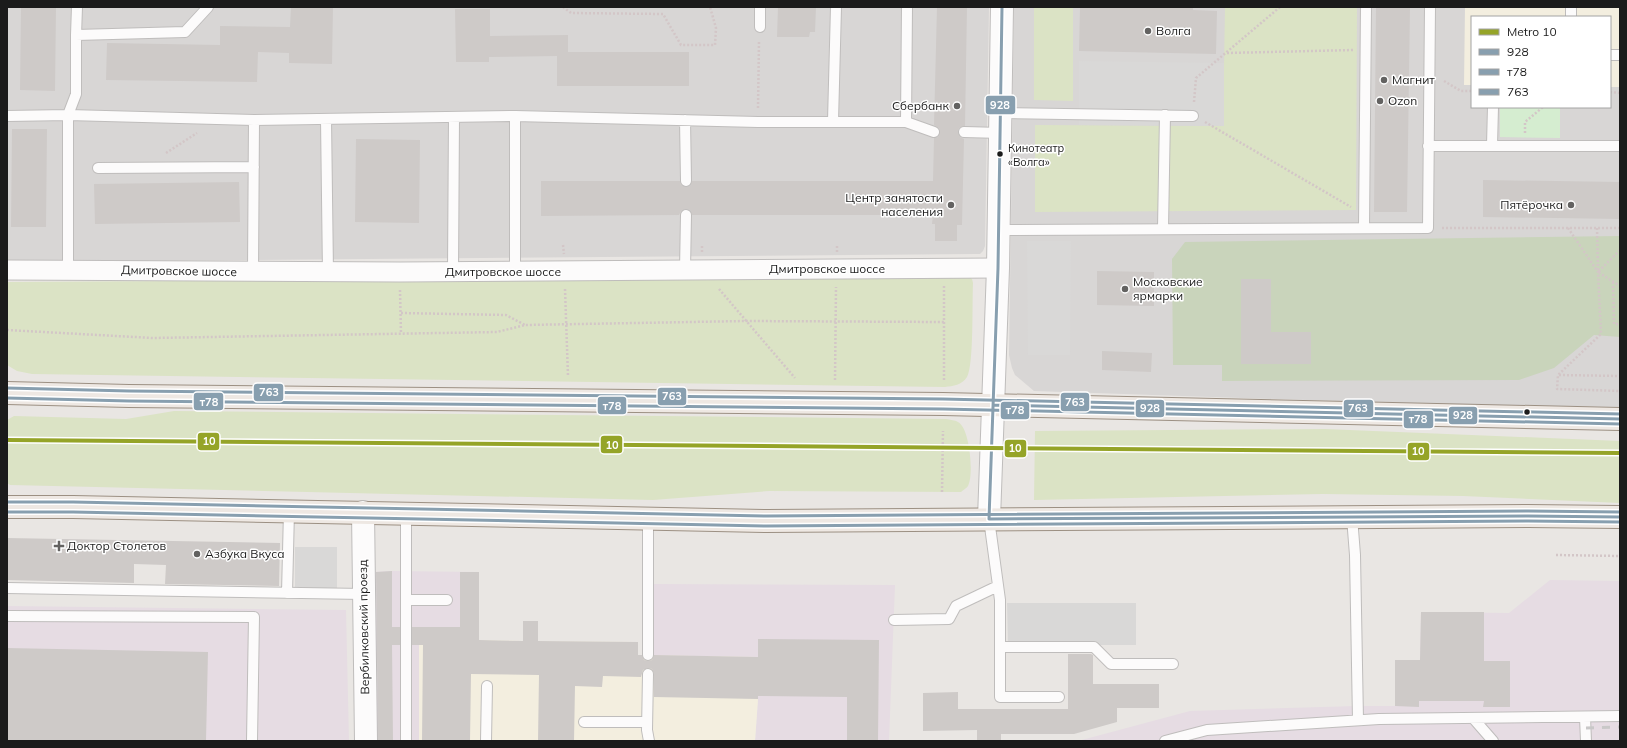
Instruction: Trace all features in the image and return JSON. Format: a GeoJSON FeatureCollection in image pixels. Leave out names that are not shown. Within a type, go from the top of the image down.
{"type":"FeatureCollection","features":[{"type":"Feature","properties":{"kind":"main road"},"geometry":{"type":"LineString","coordinates":[[7,393],[129,396],[993,405],[1620,419]]}},
{"type":"Feature","properties":{"kind":"main road"},"geometry":{"type":"LineString","coordinates":[[7,507],[855,521],[1528,516],[1620,518]]}},
{"type":"Feature","properties":{"kind":"street"},"geometry":{"type":"LineString","coordinates":[[989,519],[999,230],[1002,7]]}},
{"type":"Feature","properties":{"kind":"street","name":"Дмитровское шоссе"},"geometry":{"type":"LineString","coordinates":[[7,270],[564,272],[998,268]]}},
{"type":"Feature","properties":{"kind":"street","name":"Вербилковский проезд"},"geometry":{"type":"LineString","coordinates":[[363,512],[366,741]]}},
{"type":"Feature","properties":{"kind":"lane"},"geometry":{"type":"LineString","coordinates":[[68,270],[68,115],[76,94],[77,7]]}},
{"type":"Feature","properties":{"kind":"lane"},"geometry":{"type":"LineString","coordinates":[[76,35],[185,32],[208,7]]}},
{"type":"Feature","properties":{"kind":"lane"},"geometry":{"type":"LineString","coordinates":[[760,7],[760,27]]}},
{"type":"Feature","properties":{"kind":"lane"},"geometry":{"type":"LineString","coordinates":[[833,122],[836,7]]}},
{"type":"Feature","properties":{"kind":"lane"},"geometry":{"type":"LineString","coordinates":[[906,122],[907,7]]}},
{"type":"Feature","properties":{"kind":"lane"},"geometry":{"type":"LineString","coordinates":[[1364,227],[1366,7]]}},
{"type":"Feature","properties":{"kind":"lane"},"geometry":{"type":"LineString","coordinates":[[999,230],[1364,227],[1428,228],[1430,7]]}},
{"type":"Feature","properties":{"kind":"lane"},"geometry":{"type":"LineString","coordinates":[[1492,145],[1493,108]]}},
{"type":"Feature","properties":{"kind":"lane"},"geometry":{"type":"LineString","coordinates":[[7,116],[68,115],[254,120],[515,116],[758,122],[906,122],[934,132]]}},
{"type":"Feature","properties":{"kind":"lane"},"geometry":{"type":"LineString","coordinates":[[1164,228],[1165,115]]}},
{"type":"Feature","properties":{"kind":"lane"},"geometry":{"type":"LineString","coordinates":[[964,132],[1001,123],[1165,115],[1193,116]]}},
{"type":"Feature","properties":{"kind":"lane"},"geometry":{"type":"LineString","coordinates":[[515,116],[515,272]]}},
{"type":"Feature","properties":{"kind":"lane"},"geometry":{"type":"LineString","coordinates":[[453,272],[454,117]]}},
{"type":"Feature","properties":{"kind":"lane"},"geometry":{"type":"LineString","coordinates":[[326,119],[328,272]]}},
{"type":"Feature","properties":{"kind":"lane"},"geometry":{"type":"LineString","coordinates":[[253,272],[254,120]]}},
{"type":"Feature","properties":{"kind":"lane"},"geometry":{"type":"LineString","coordinates":[[685,120],[686,181]]}},
{"type":"Feature","properties":{"kind":"lane"},"geometry":{"type":"LineString","coordinates":[[1428,146],[1620,146]]}},
{"type":"Feature","properties":{"kind":"lane"},"geometry":{"type":"LineString","coordinates":[[98,168],[254,167]]}},
{"type":"Feature","properties":{"kind":"lane"},"geometry":{"type":"LineString","coordinates":[[686,215],[694,270]]}},
{"type":"Feature","properties":{"kind":"lane"},"geometry":{"type":"LineString","coordinates":[[287,593],[288,511]]}},
{"type":"Feature","properties":{"kind":"lane"},"geometry":{"type":"LineString","coordinates":[[406,514],[406,741]]}},
{"type":"Feature","properties":{"kind":"lane"},"geometry":{"type":"LineString","coordinates":[[1352,517],[1355,563],[1358,720]]}},
{"type":"Feature","properties":{"kind":"lane"},"geometry":{"type":"LineString","coordinates":[[648,518],[648,655]]}},
{"type":"Feature","properties":{"kind":"lane"},"geometry":{"type":"LineString","coordinates":[[989,519],[1000,600],[1000,697],[1059,697]]}},
{"type":"Feature","properties":{"kind":"lane"},"geometry":{"type":"LineString","coordinates":[[894,620],[948,619],[956,606],[970,601],[998,586]]}},
{"type":"Feature","properties":{"kind":"lane"},"geometry":{"type":"LineString","coordinates":[[7,588],[364,594]]}},
{"type":"Feature","properties":{"kind":"lane"},"geometry":{"type":"LineString","coordinates":[[406,600],[447,600]]}},
{"type":"Feature","properties":{"kind":"lane"},"geometry":{"type":"LineString","coordinates":[[7,616],[254,617],[252,741]]}},
{"type":"Feature","properties":{"kind":"lane"},"geometry":{"type":"LineString","coordinates":[[1000,647],[1094,647],[1111,664],[1173,664]]}},
{"type":"Feature","properties":{"kind":"lane"},"geometry":{"type":"LineString","coordinates":[[648,674],[647,722],[649,741]]}},
{"type":"Feature","properties":{"kind":"lane"},"geometry":{"type":"LineString","coordinates":[[486,741],[487,686]]}},
{"type":"Feature","properties":{"kind":"lane"},"geometry":{"type":"LineString","coordinates":[[1165,741],[1207,730],[1358,720],[1620,716]]}},
{"type":"Feature","properties":{"kind":"lane"},"geometry":{"type":"LineString","coordinates":[[1585,717],[1586,741]]}},
{"type":"Feature","properties":{"kind":"lane"},"geometry":{"type":"LineString","coordinates":[[1473,718],[1493,741]]}},
{"type":"Feature","properties":{"kind":"lane"},"geometry":{"type":"LineString","coordinates":[[584,722],[647,722]]}},
{"type":"Feature","properties":{"kind":"path"},"geometry":{"type":"LineString","coordinates":[[563,7],[572,14],[663,14],[681,45],[714,46],[716,28],[710,7]]}},
{"type":"Feature","properties":{"kind":"path"},"geometry":{"type":"LineString","coordinates":[[1280,7],[1196,78],[1193,116],[1364,215]]}},
{"type":"Feature","properties":{"kind":"path"},"geometry":{"type":"LineString","coordinates":[[758,122],[760,27]]}},
{"type":"Feature","properties":{"kind":"path"},"geometry":{"type":"LineString","coordinates":[[1227,53],[1366,50]]}},
{"type":"Feature","properties":{"kind":"path"},"geometry":{"type":"LineString","coordinates":[[1429,74],[1462,91],[1471,91]]}},
{"type":"Feature","properties":{"kind":"path"},"geometry":{"type":"LineString","coordinates":[[1525,146],[1526,122],[1542,108]]}},
{"type":"Feature","properties":{"kind":"path"},"geometry":{"type":"LineString","coordinates":[[144,168],[220,119]]}},
{"type":"Feature","properties":{"kind":"path"},"geometry":{"type":"LineString","coordinates":[[1428,228],[1620,228]]}},
{"type":"Feature","properties":{"kind":"path"},"geometry":{"type":"LineString","coordinates":[[1568,228],[1598,272],[1620,286]]}},
{"type":"Feature","properties":{"kind":"path"},"geometry":{"type":"LineString","coordinates":[[1597,228],[1602,334],[1558,375],[1557,389],[1620,391]]}},
{"type":"Feature","properties":{"kind":"path"},"geometry":{"type":"LineString","coordinates":[[563,245],[568,376]]}},
{"type":"Feature","properties":{"kind":"path"},"geometry":{"type":"LineString","coordinates":[[835,380],[837,245]]}},
{"type":"Feature","properties":{"kind":"path"},"geometry":{"type":"LineString","coordinates":[[702,246],[694,270],[746,321],[795,378]]}},
{"type":"Feature","properties":{"kind":"path"},"geometry":{"type":"LineString","coordinates":[[1598,272],[1620,250]]}},
{"type":"Feature","properties":{"kind":"path"},"geometry":{"type":"LineString","coordinates":[[400,272],[401,334]]}},
{"type":"Feature","properties":{"kind":"path"},"geometry":{"type":"LineString","coordinates":[[1613,281],[1614,324],[1620,324]]}},
{"type":"Feature","properties":{"kind":"path"},"geometry":{"type":"LineString","coordinates":[[944,282],[944,380]]}},
{"type":"Feature","properties":{"kind":"path"},"geometry":{"type":"LineString","coordinates":[[401,313],[506,315],[525,325]]}},
{"type":"Feature","properties":{"kind":"path"},"geometry":{"type":"LineString","coordinates":[[7,330],[154,338],[497,332],[525,325],[567,324],[746,321],[944,322]]}},
{"type":"Feature","properties":{"kind":"path"},"geometry":{"type":"LineString","coordinates":[[1558,375],[1620,376]]}},
{"type":"Feature","properties":{"kind":"path"},"geometry":{"type":"LineString","coordinates":[[942,492],[943,431]]}},
{"type":"Feature","properties":{"kind":"path"},"geometry":{"type":"LineString","coordinates":[[1556,555],[1620,556]]}},
{"type":"Feature","properties":{"kind":"shaded area"},"geometry":{"type":"Polygon","coordinates":[[[7,7],[989,7],[985,246],[980,254],[7,262],[7,7]]]}},
{"type":"Feature","properties":{"kind":"shaded area"},"geometry":{"type":"Polygon","coordinates":[[[1014,7],[1620,7],[1620,407],[1426,404],[1034,391],[1015,375],[1009,355],[1014,7]]]}},
{"type":"Feature","properties":{"kind":"shaded area"},"geometry":{"type":"Polygon","coordinates":[[[1465,7],[1620,7],[1620,87],[1611,87],[1611,16],[1471,16],[1471,85],[1464,85],[1465,7]]]}},
{"type":"Feature","properties":{"kind":"shaded area"},"geometry":{"type":"Polygon","coordinates":[[[1079,61],[1224,63],[1224,126],[1079,125],[1079,61]]]}},
{"type":"Feature","properties":{"kind":"shaded area"},"geometry":{"type":"Polygon","coordinates":[[[1027,241],[1071,241],[1070,355],[1028,355],[1027,241]]]}},
{"type":"Feature","properties":{"kind":"shaded area"},"geometry":{"type":"Polygon","coordinates":[[[295,547],[337,547],[337,590],[295,589],[295,547]]]}},
{"type":"Feature","properties":{"kind":"shaded area"},"geometry":{"type":"Polygon","coordinates":[[[374,572],[479,572],[479,644],[419,645],[419,741],[375,741],[374,572]]]}},
{"type":"Feature","properties":{"kind":"shaded area"},"geometry":{"type":"Polygon","coordinates":[[[1550,580],[1620,581],[1620,741],[1078,741],[1190,711],[1395,706],[1395,660],[1420,660],[1421,612],[1509,613],[1550,580]]]}},
{"type":"Feature","properties":{"kind":"shaded area"},"geometry":{"type":"Polygon","coordinates":[[[654,584],[895,585],[889,741],[755,741],[758,699],[654,655],[654,584]]]}},
{"type":"Feature","properties":{"kind":"shaded area"},"geometry":{"type":"Polygon","coordinates":[[[1007,603],[1136,603],[1136,645],[1008,645],[1007,603]]]}},
{"type":"Feature","properties":{"kind":"shaded area"},"geometry":{"type":"Polygon","coordinates":[[[7,606],[346,610],[349,741],[7,741],[7,606]]]}},
{"type":"Feature","properties":{"kind":"shaded area"},"geometry":{"type":"Polygon","coordinates":[[[523,621],[538,621],[538,641],[638,642],[638,655],[758,657],[758,699],[755,741],[419,741],[419,645],[487,640],[523,641],[523,621]]]}},
{"type":"Feature","properties":{"kind":"green space"},"geometry":{"type":"Polygon","coordinates":[[[1034,7],[1073,7],[1073,101],[1034,100],[1034,7]]]}},
{"type":"Feature","properties":{"kind":"green space"},"geometry":{"type":"Polygon","coordinates":[[[1225,7],[1357,7],[1356,210],[1035,212],[1035,125],[1223,126],[1225,7]]]}},
{"type":"Feature","properties":{"kind":"green space"},"geometry":{"type":"Polygon","coordinates":[[[1500,108],[1560,108],[1560,138],[1500,137],[1500,108]]]}},
{"type":"Feature","properties":{"kind":"green space"},"geometry":{"type":"Polygon","coordinates":[[[1620,236],[1620,337],[1594,335],[1554,368],[1519,380],[1222,381],[1222,365],[1173,365],[1172,259],[1185,242],[1620,236]]]}},
{"type":"Feature","properties":{"kind":"green space"},"geometry":{"type":"Polygon","coordinates":[[[968,276],[972,279],[973,283],[972,347],[969,370],[967,377],[963,382],[954,386],[945,387],[32,374],[17,371],[7,365],[7,282],[968,276]]]}},
{"type":"Feature","properties":{"kind":"green space"},"geometry":{"type":"Polygon","coordinates":[[[174,411],[946,419],[954,420],[962,426],[970,452],[971,472],[967,488],[961,492],[769,491],[653,500],[10,485],[7,483],[7,420],[14,416],[126,419],[174,411]]]}},
{"type":"Feature","properties":{"kind":"green space"},"geometry":{"type":"Polygon","coordinates":[[[1325,429],[1620,441],[1620,503],[1463,496],[1323,494],[1034,500],[1035,431],[1325,429]]]}},
{"type":"Feature","properties":{"kind":"building"},"geometry":{"type":"Polygon","coordinates":[[[21,7],[56,7],[55,91],[20,90],[21,7]]]}},
{"type":"Feature","properties":{"kind":"building"},"geometry":{"type":"Polygon","coordinates":[[[291,7],[333,7],[332,64],[289,63],[289,53],[258,52],[257,82],[106,80],[107,43],[220,45],[220,26],[290,27],[291,7]]]}},
{"type":"Feature","properties":{"kind":"building"},"geometry":{"type":"Polygon","coordinates":[[[778,7],[816,7],[815,32],[810,32],[809,37],[777,37],[778,7]]]}},
{"type":"Feature","properties":{"kind":"building"},"geometry":{"type":"Polygon","coordinates":[[[937,7],[967,7],[965,126],[959,128],[958,132],[960,137],[964,139],[962,225],[957,225],[957,241],[935,241],[935,224],[932,224],[933,215],[692,215],[690,210],[686,209],[681,211],[679,215],[541,216],[541,181],[680,181],[681,185],[686,187],[690,186],[692,181],[933,181],[934,138],[938,137],[940,131],[939,128],[934,125],[937,7]]]}},
{"type":"Feature","properties":{"kind":"building","name":"Волга"},"geometry":{"type":"Polygon","coordinates":[[[1080,7],[1193,7],[1193,10],[1217,11],[1216,54],[1079,51],[1080,7]]]}},
{"type":"Feature","properties":{"kind":"building"},"geometry":{"type":"Polygon","coordinates":[[[1376,7],[1410,7],[1407,212],[1374,212],[1376,7]]]}},
{"type":"Feature","properties":{"kind":"building"},"geometry":{"type":"Polygon","coordinates":[[[455,9],[490,9],[490,36],[568,35],[568,52],[689,52],[689,86],[557,86],[557,56],[489,57],[489,62],[456,62],[455,9]]]}},
{"type":"Feature","properties":{"kind":"building"},"geometry":{"type":"Polygon","coordinates":[[[12,129],[47,129],[46,227],[11,227],[12,129]]]}},
{"type":"Feature","properties":{"kind":"building"},"geometry":{"type":"Polygon","coordinates":[[[356,139],[420,140],[419,223],[355,222],[356,139]]]}},
{"type":"Feature","properties":{"kind":"building"},"geometry":{"type":"Polygon","coordinates":[[[1483,180],[1620,182],[1620,219],[1483,217],[1483,180]]]}},
{"type":"Feature","properties":{"kind":"building"},"geometry":{"type":"Polygon","coordinates":[[[239,182],[240,222],[95,224],[94,184],[239,182]]]}},
{"type":"Feature","properties":{"kind":"building","name":"Московские ярмарки"},"geometry":{"type":"Polygon","coordinates":[[[1097,271],[1154,272],[1154,306],[1097,305],[1097,271]]]}},
{"type":"Feature","properties":{"kind":"building"},"geometry":{"type":"Polygon","coordinates":[[[1241,279],[1271,279],[1271,332],[1311,332],[1311,364],[1241,364],[1241,279]]]}},
{"type":"Feature","properties":{"kind":"building"},"geometry":{"type":"Polygon","coordinates":[[[1102,351],[1152,353],[1151,372],[1102,370],[1102,351]]]}},
{"type":"Feature","properties":{"kind":"building"},"geometry":{"type":"Polygon","coordinates":[[[7,538],[280,543],[279,586],[165,584],[166,565],[134,564],[134,583],[7,580],[7,538]]]}},
{"type":"Feature","properties":{"kind":"building"},"geometry":{"type":"Polygon","coordinates":[[[392,571],[392,627],[400,627],[400,645],[392,645],[393,741],[378,741],[376,572],[392,571]]]}},
{"type":"Feature","properties":{"kind":"building"},"geometry":{"type":"Polygon","coordinates":[[[460,572],[479,572],[479,640],[523,641],[523,621],[538,621],[538,641],[638,642],[638,655],[642,655],[644,660],[648,661],[652,660],[654,655],[758,657],[758,639],[879,640],[878,741],[847,741],[847,697],[758,696],[758,699],[654,697],[654,674],[652,669],[648,668],[643,670],[641,677],[603,676],[602,687],[575,686],[574,741],[538,741],[539,675],[471,674],[470,741],[422,741],[423,645],[412,645],[412,627],[460,627],[460,572]]]}},
{"type":"Feature","properties":{"kind":"building"},"geometry":{"type":"Polygon","coordinates":[[[1421,612],[1484,612],[1484,661],[1510,661],[1510,707],[1483,707],[1484,701],[1419,701],[1419,707],[1395,706],[1395,660],[1420,660],[1421,612]]]}},
{"type":"Feature","properties":{"kind":"building"},"geometry":{"type":"Polygon","coordinates":[[[7,648],[208,652],[206,741],[7,741],[7,648]]]}},
{"type":"Feature","properties":{"kind":"building"},"geometry":{"type":"Polygon","coordinates":[[[1068,654],[1093,655],[1093,684],[1159,684],[1159,708],[1117,708],[1117,722],[1074,734],[1001,734],[1001,741],[977,741],[977,730],[923,731],[923,693],[958,692],[958,709],[1068,709],[1068,654]]]}},
{"type":"Feature","properties":{"kind":"railway"},"geometry":{"type":"LineString","coordinates":[[1586,728],[1620,727]]}},
{"type":"Feature","properties":{"kind":"metro line","name":"10"},"geometry":{"type":"LineString","coordinates":[[7,440],[1620,453]]}},
{"type":"Feature","properties":{"kind":"transit line","name":"928"},"geometry":{"type":"LineString","coordinates":[[989,519],[998,268],[1002,7]]}},
{"type":"Feature","properties":{"kind":"transit line","name":"763"},"geometry":{"type":"LineString","coordinates":[[7,388],[129,391],[943,399],[1620,414]]}},
{"type":"Feature","properties":{"kind":"transit line","name":"т78"},"geometry":{"type":"LineString","coordinates":[[7,398],[129,401],[943,409],[1620,424]]}},
{"type":"Feature","properties":{"kind":"transit line","name":"928"},"geometry":{"type":"LineString","coordinates":[[993,405],[1620,419]]}},
{"type":"Feature","properties":{"kind":"transit line","name":"763"},"geometry":{"type":"LineString","coordinates":[[7,502],[73,502],[767,516],[1528,511],[1620,512]]}},
{"type":"Feature","properties":{"kind":"transit line","name":"т78"},"geometry":{"type":"LineString","coordinates":[[7,512],[73,512],[767,526],[1528,521],[1620,522]]}},
{"type":"Feature","properties":{"kind":"transit line","name":"928"},"geometry":{"type":"LineString","coordinates":[[989,519],[1528,516],[1620,517]]}},
{"type":"Feature","properties":{"kind":"place","name":"Волга"},"geometry":{"type":"Point","coordinates":[1148,31]}},
{"type":"Feature","properties":{"kind":"place","name":"Магнит"},"geometry":{"type":"Point","coordinates":[1384,80]}},
{"type":"Feature","properties":{"kind":"place","name":"Ozon"},"geometry":{"type":"Point","coordinates":[1380,101]}},
{"type":"Feature","properties":{"kind":"place","name":"Сбербанк"},"geometry":{"type":"Point","coordinates":[957,106]}},
{"type":"Feature","properties":{"kind":"place","name":"Кинотеатр «Волга»"},"geometry":{"type":"Point","coordinates":[1000,154]}},
{"type":"Feature","properties":{"kind":"place","name":"Центр занятости населения"},"geometry":{"type":"Point","coordinates":[951,205]}},
{"type":"Feature","properties":{"kind":"place","name":"Пятёрочка"},"geometry":{"type":"Point","coordinates":[1571,205]}},
{"type":"Feature","properties":{"kind":"place","name":"Московские ярмарки"},"geometry":{"type":"Point","coordinates":[1125,289]}},
{"type":"Feature","properties":{"kind":"place","name":"Доктор Столетов"},"geometry":{"type":"Point","coordinates":[59,546]}},
{"type":"Feature","properties":{"kind":"place","name":"Азбука Вкуса"},"geometry":{"type":"Point","coordinates":[197,554]}}]}
